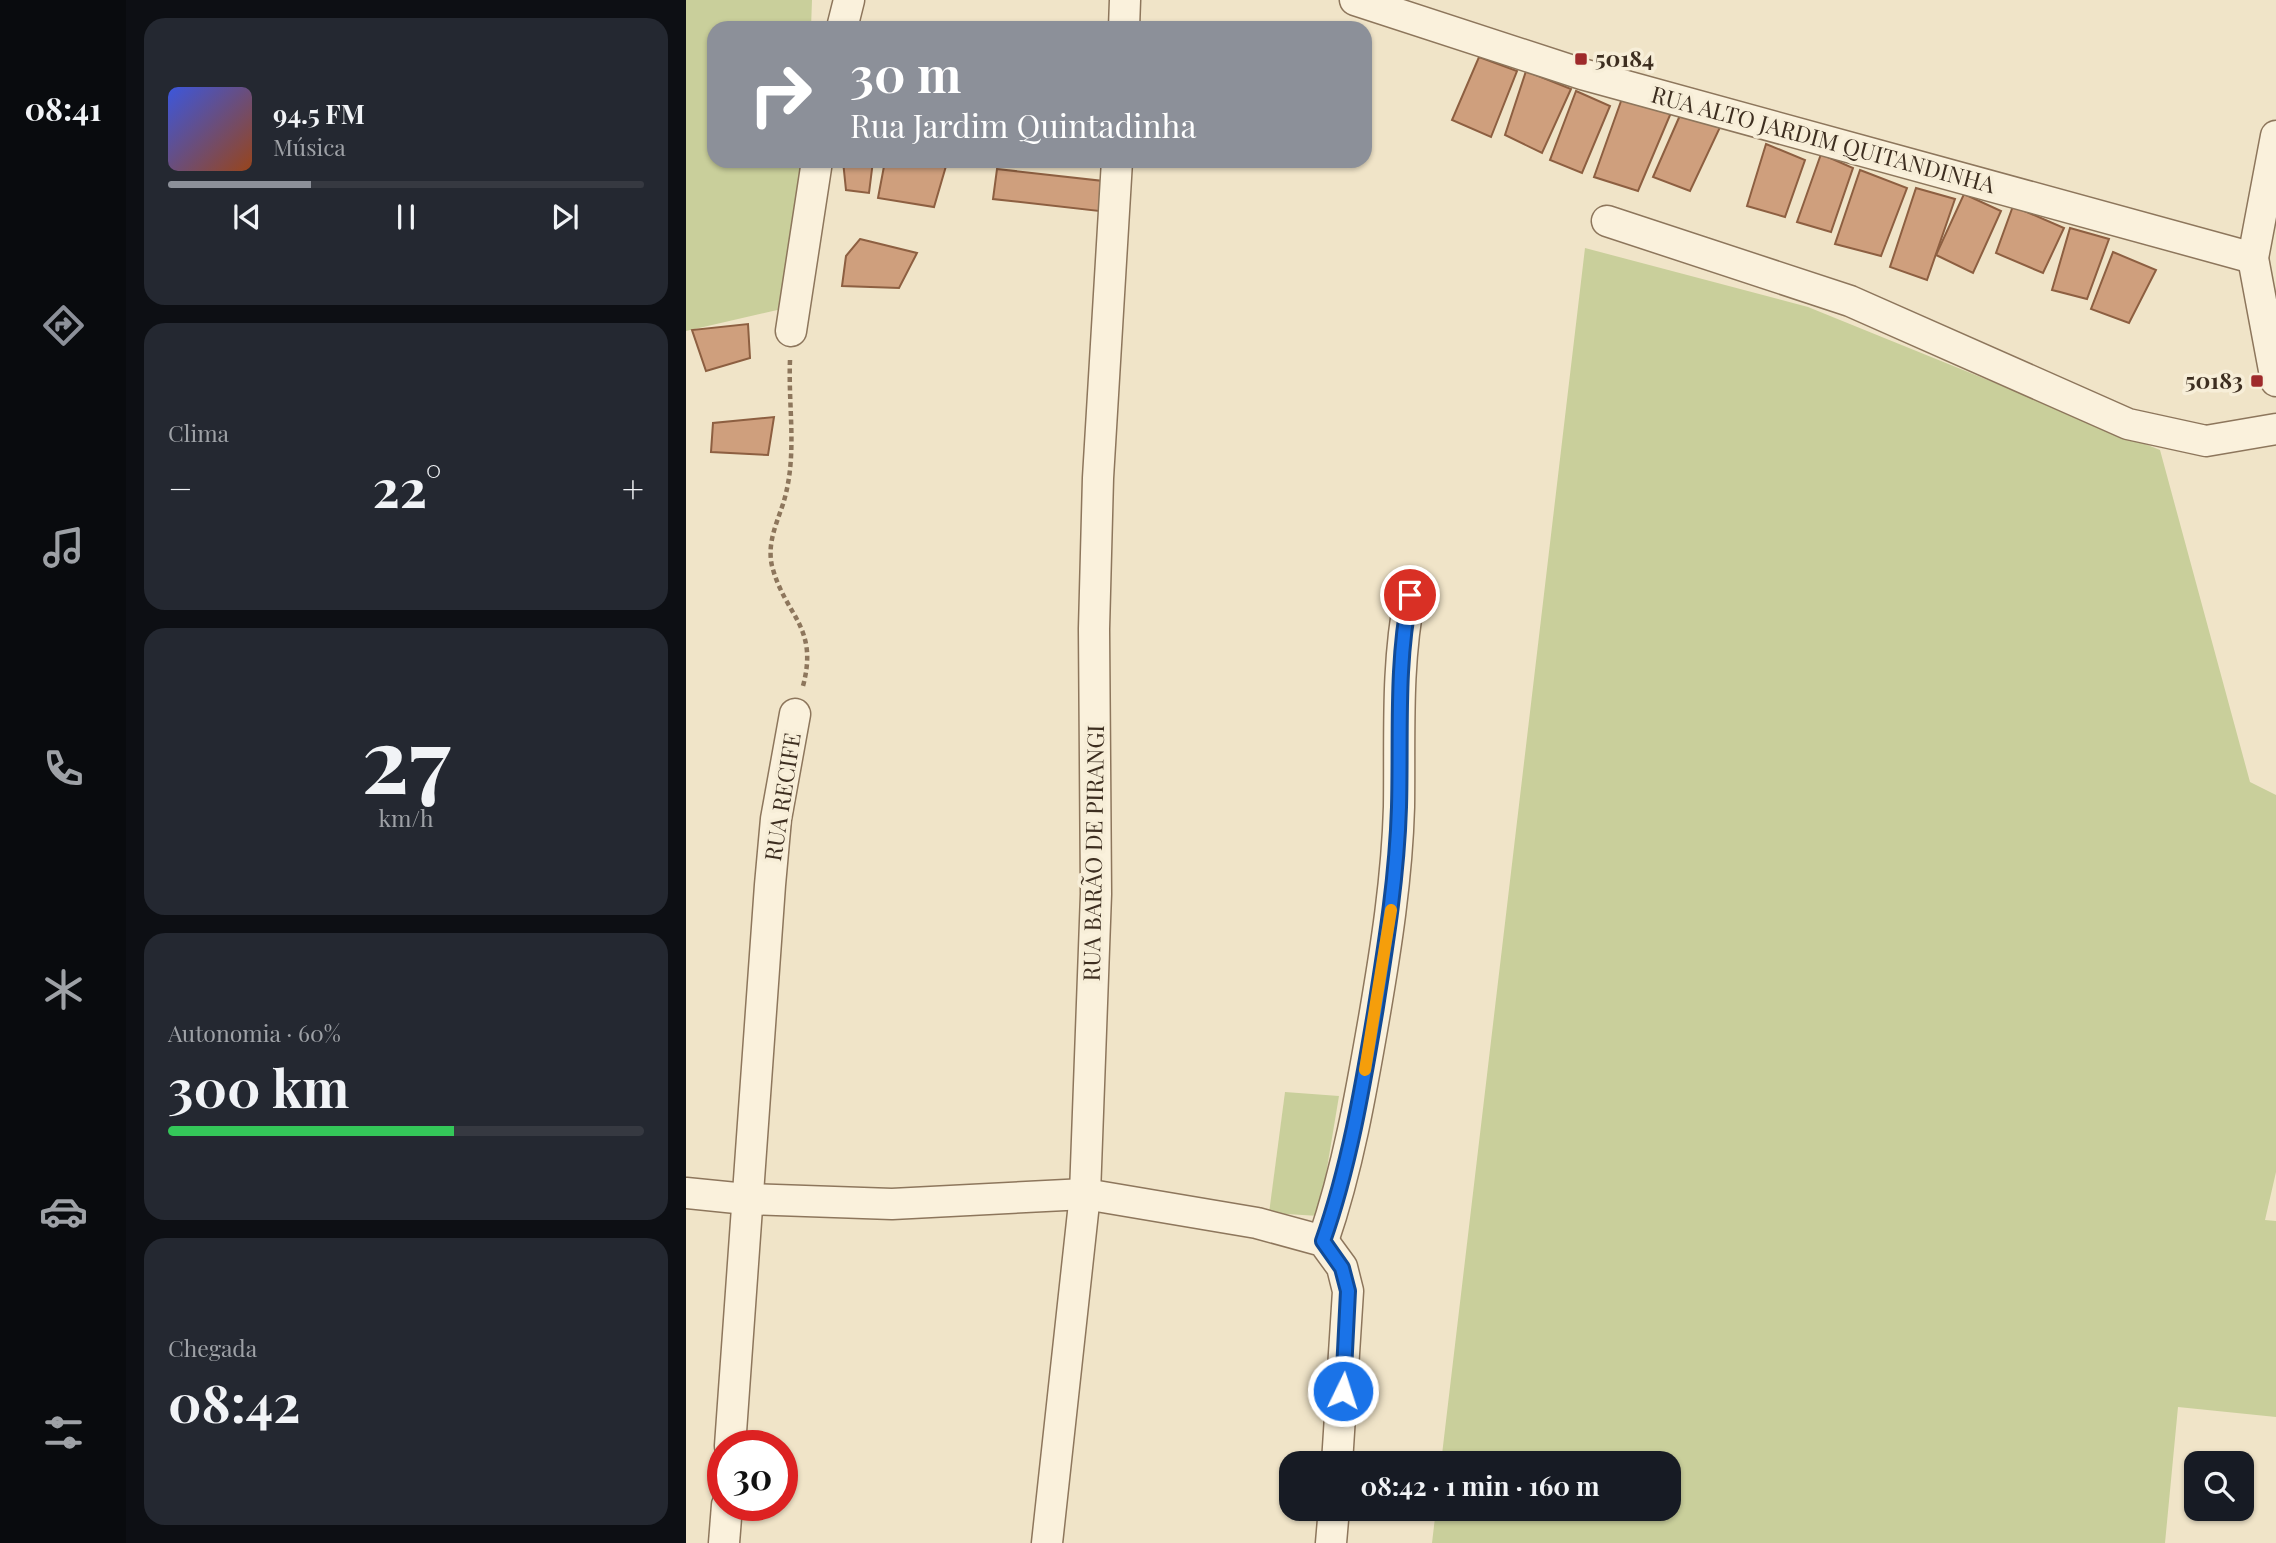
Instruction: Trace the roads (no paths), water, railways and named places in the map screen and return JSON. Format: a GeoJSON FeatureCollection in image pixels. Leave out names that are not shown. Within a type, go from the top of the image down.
{"type":"FeatureCollection","features":[{"type":"Feature","properties":{"kind":"street"},"geometry":{"type":"LineString","coordinates":[[844,21],[849,0]]}},
{"type":"Feature","properties":{"kind":"street"},"geometry":{"type":"LineString","coordinates":[[1124,21],[1125,0]]}},
{"type":"Feature","properties":{"kind":"street","name":"RUA ALTO JARDIM QUITANDINHA"},"geometry":{"type":"LineString","coordinates":[[1355,0],[1582,74],[2253,258]]}},
{"type":"Feature","properties":{"kind":"street"},"geometry":{"type":"LineString","coordinates":[[2276,136],[2253,258],[2276,381]]}},
{"type":"Feature","properties":{"kind":"street"},"geometry":{"type":"LineString","coordinates":[[791,331],[816,168]]}},
{"type":"Feature","properties":{"kind":"street","name":"RUA BARÃO DE PIRANGI"},"geometry":{"type":"LineString","coordinates":[[1046,1543],[1085,1194],[1096,894],[1094,629],[1098,491],[1117,168]]}},
{"type":"Feature","properties":{"kind":"street"},"geometry":{"type":"LineString","coordinates":[[1607,221],[1850,301],[2129,424],[2206,442],[2276,429]]}},
{"type":"Feature","properties":{"kind":"street"},"geometry":{"type":"LineString","coordinates":[[1323,1241],[1353,1132],[1391,915],[1399,807],[1398,689],[1402,636],[1410,595]]}},
{"type":"Feature","properties":{"kind":"street","name":"RUA RECIFE"},"geometry":{"type":"LineString","coordinates":[[731,1430],[775,832],[795,714]]}},
{"type":"Feature","properties":{"kind":"street"},"geometry":{"type":"LineString","coordinates":[[686,1192],[746,1199],[892,1203],[1085,1194],[1257,1223],[1323,1241],[1342,1268],[1348,1291],[1338,1451]]}},
{"type":"Feature","properties":{"kind":"street"},"geometry":{"type":"LineString","coordinates":[[724,1543],[725,1521]]}},
{"type":"Feature","properties":{"kind":"street"},"geometry":{"type":"LineString","coordinates":[[1331,1543],[1333,1521]]}},
{"type":"Feature","properties":{"kind":"place","name":"50184"},"geometry":{"type":"Point","coordinates":[1581,59]}},
{"type":"Feature","properties":{"kind":"place","name":"50183"},"geometry":{"type":"Point","coordinates":[2257,381]}}]}
